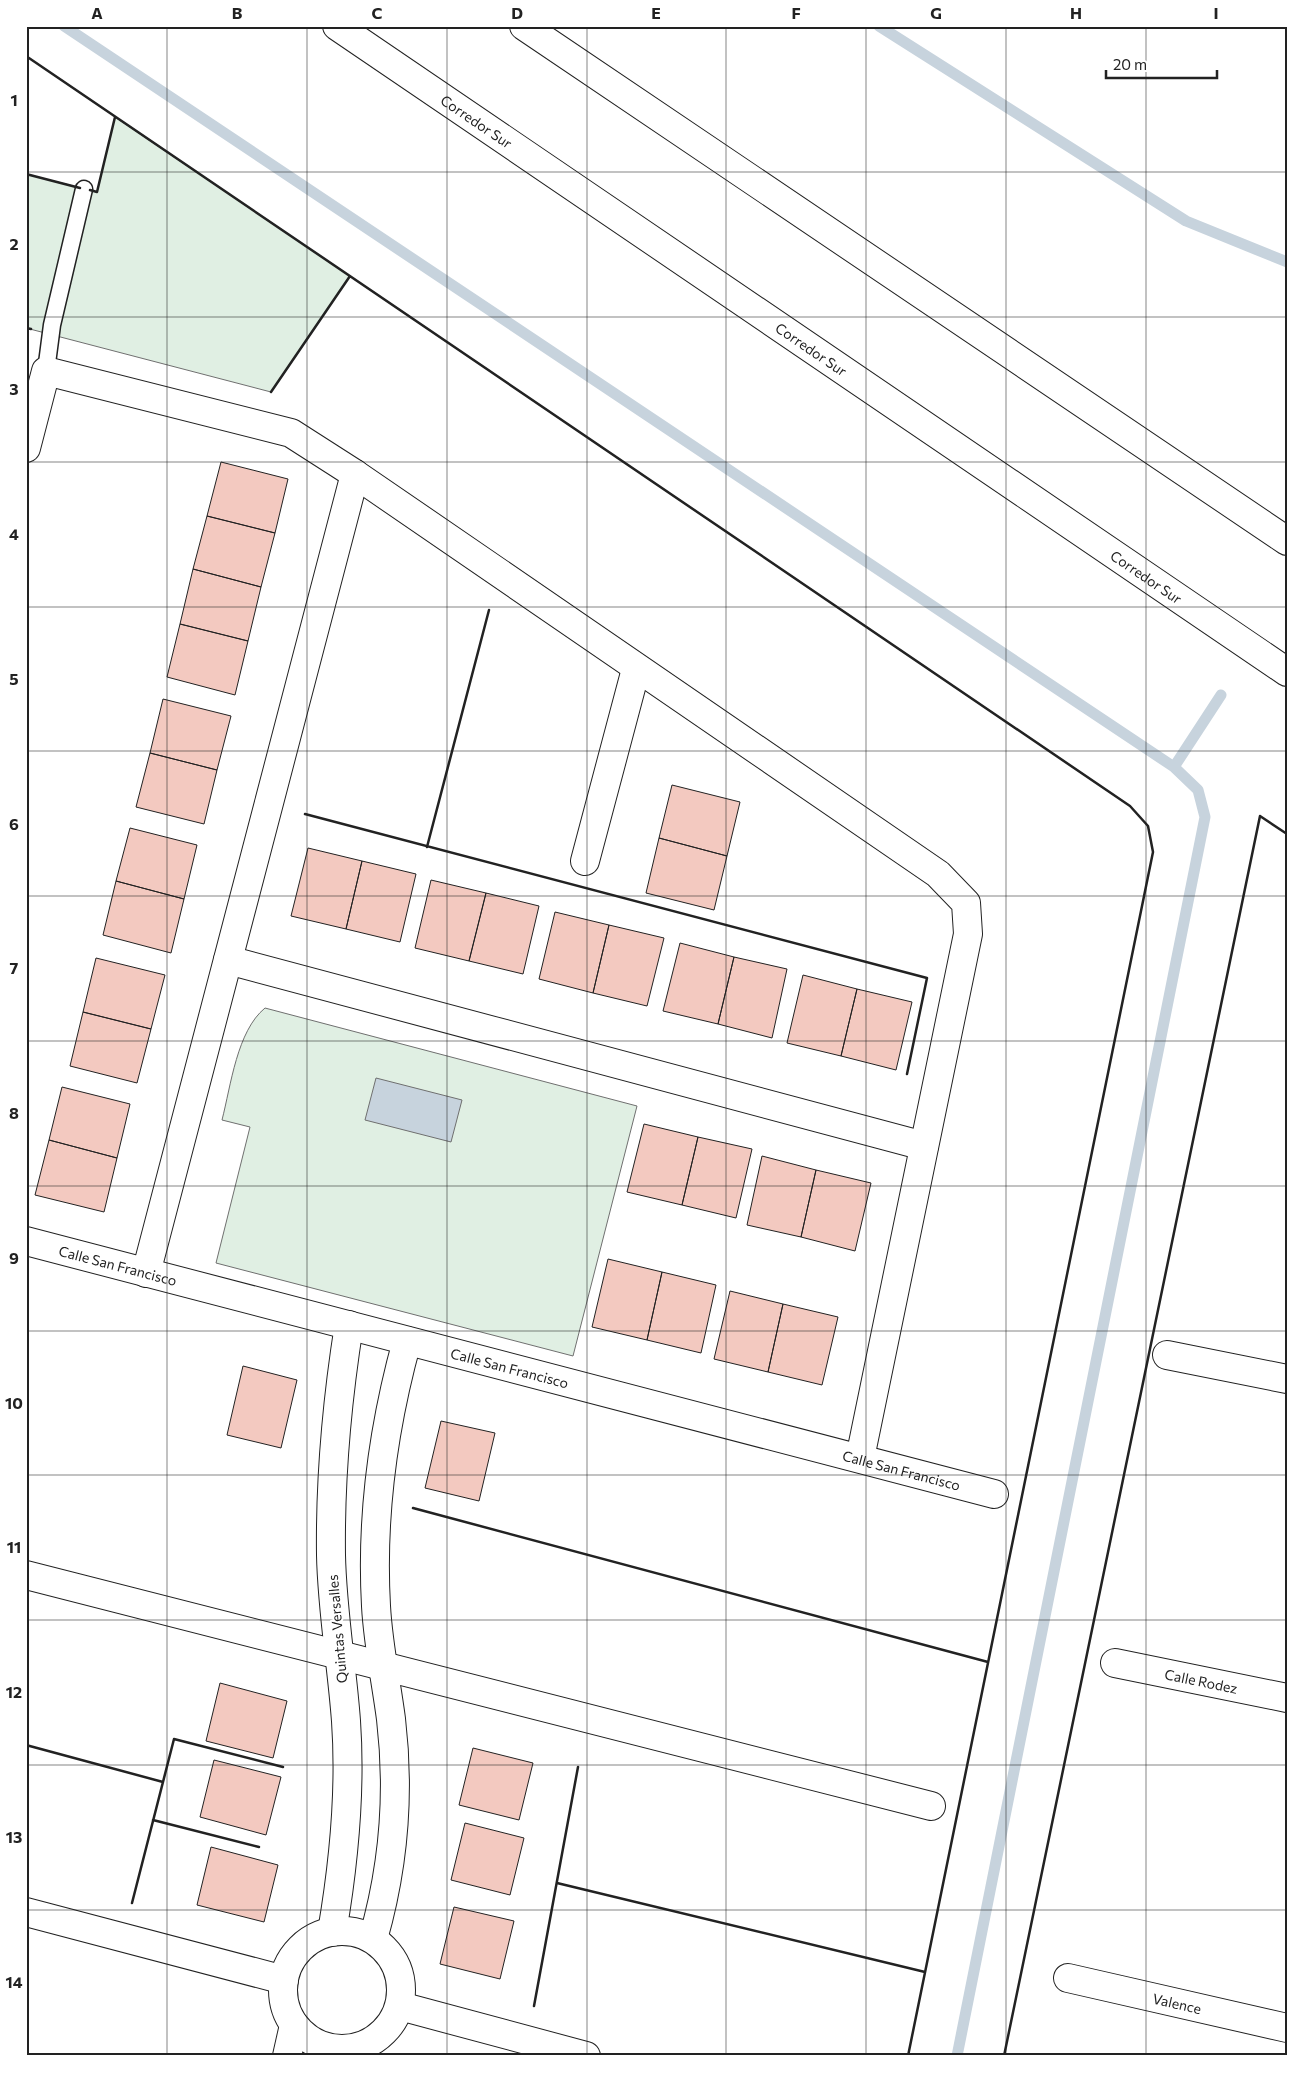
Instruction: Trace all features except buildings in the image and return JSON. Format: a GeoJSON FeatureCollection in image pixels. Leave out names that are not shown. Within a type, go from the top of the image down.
{"type":"FeatureCollection","features":[{"type":"Feature","properties":{"kind":"main road","name":"Corredor Sur"},"geometry":{"type":"LineString","coordinates":[[337,26],[1287,672]]}},
{"type":"Feature","properties":{"kind":"main road"},"geometry":{"type":"LineString","coordinates":[[524,26],[1287,541]]}},
{"type":"Feature","properties":{"kind":"main road"},"geometry":{"type":"LineString","coordinates":[[26,448],[46,371],[291,433],[355,474],[636,669],[938,874],[966,903],[968,934],[860,1458]]}},
{"type":"Feature","properties":{"kind":"main road"},"geometry":{"type":"LineString","coordinates":[[146,1273],[355,474]]}},
{"type":"Feature","properties":{"kind":"main road"},"geometry":{"type":"LineString","coordinates":[[585,861],[636,669]]}},
{"type":"Feature","properties":{"kind":"main road"},"geometry":{"type":"LineString","coordinates":[[228,960],[924,1146]]}},
{"type":"Feature","properties":{"kind":"main road","name":"Calle San Francisco"},"geometry":{"type":"LineString","coordinates":[[26,1241],[994,1494]]}},
{"type":"Feature","properties":{"kind":"main road","name":"Quintas Versalles"},"geometry":{"type":"LineString","coordinates":[[332,1932],[341,1880],[346,1834],[348,1779],[346,1721],[331,1556],[332,1478],[340,1382],[350,1325]]}},
{"type":"Feature","properties":{"kind":"main road"},"geometry":{"type":"LineString","coordinates":[[373,1939],[384,1899],[390,1866],[396,1795],[391,1719],[382,1666],[376,1607],[375,1546],[378,1485],[394,1388],[407,1341]]}},
{"type":"Feature","properties":{"kind":"main road"},"geometry":{"type":"LineString","coordinates":[[1166,1355],[1287,1379]]}},
{"type":"Feature","properties":{"kind":"main road"},"geometry":{"type":"LineString","coordinates":[[26,1576],[931,1806]]}},
{"type":"Feature","properties":{"kind":"main road","name":"Calle Rodez"},"geometry":{"type":"LineString","coordinates":[[1115,1664],[1287,1698]]}},
{"type":"Feature","properties":{"kind":"main road"},"geometry":{"type":"LineString","coordinates":[[26,1912],[284,1980]]}},
{"type":"Feature","properties":{"kind":"main road"},"geometry":{"type":"LineString","coordinates":[[346,1931],[373,1939],[385,1949],[394,1961],[401,1983],[400,2006],[393,2022],[382,2035],[353,2052],[324,2047],[308,2038],[294,2025],[284,2004],[284,1980],[290,1963],[300,1948],[315,1937],[332,1932],[346,1931]]}},
{"type":"Feature","properties":{"kind":"main road","name":"Valence"},"geometry":{"type":"LineString","coordinates":[[1068,1978],[1287,2028]]}},
{"type":"Feature","properties":{"kind":"main road"},"geometry":{"type":"LineString","coordinates":[[400,2006],[586,2056]]}},
{"type":"Feature","properties":{"kind":"main road"},"geometry":{"type":"LineString","coordinates":[[287,2056],[294,2025]]}},
{"type":"Feature","properties":{"kind":"lane"},"geometry":{"type":"LineString","coordinates":[[46,371],[52,325],[84,189]]}},
{"type":"Feature","properties":{"kind":"green space"},"geometry":{"type":"Polygon","coordinates":[[[115,117],[350,276],[271,392],[26,328],[26,174],[97,192],[115,117]]]}},
{"type":"Feature","properties":{"kind":"green space"},"geometry":{"type":"Polygon","coordinates":[[[265,1008],[637,1106],[573,1356],[216,1263],[250,1127],[222,1120],[241,1044],[255,1018],[265,1008]]]}},
{"type":"Feature","properties":{"kind":"shaded area"},"geometry":{"type":"Polygon","coordinates":[[[376,1078],[462,1100],[451,1142],[365,1120],[376,1078]]]}},
{"type":"Feature","properties":{"kind":"waterway"},"geometry":{"type":"LineString","coordinates":[[64,26],[1174,767]]}},
{"type":"Feature","properties":{"kind":"waterway"},"geometry":{"type":"LineString","coordinates":[[879,26],[1186,221],[1287,262]]}},
{"type":"Feature","properties":{"kind":"waterway"},"geometry":{"type":"LineString","coordinates":[[957,2056],[1205,817],[1198,790],[1174,767],[1221,695]]}},
{"type":"Feature","properties":{"kind":"wall"},"geometry":{"type":"LineString","coordinates":[[26,56],[1130,806],[1148,826],[1153,852],[908,2056]]}},
{"type":"Feature","properties":{"kind":"wall"},"geometry":{"type":"LineString","coordinates":[[90,190],[97,192],[115,117]]}},
{"type":"Feature","properties":{"kind":"wall"},"geometry":{"type":"LineString","coordinates":[[26,174],[80,188]]}},
{"type":"Feature","properties":{"kind":"wall"},"geometry":{"type":"LineString","coordinates":[[271,392],[350,276]]}},
{"type":"Feature","properties":{"kind":"wall"},"geometry":{"type":"LineString","coordinates":[[26,328],[31,329]]}},
{"type":"Feature","properties":{"kind":"wall"},"geometry":{"type":"LineString","coordinates":[[427,847],[489,610]]}},
{"type":"Feature","properties":{"kind":"wall"},"geometry":{"type":"LineString","coordinates":[[305,814],[927,978],[907,1074]]}},
{"type":"Feature","properties":{"kind":"wall"},"geometry":{"type":"LineString","coordinates":[[1004,2056],[1260,816],[1287,834]]}},
{"type":"Feature","properties":{"kind":"wall"},"geometry":{"type":"LineString","coordinates":[[413,1508],[988,1662]]}},
{"type":"Feature","properties":{"kind":"wall"},"geometry":{"type":"LineString","coordinates":[[132,1903],[174,1739],[283,1767]]}},
{"type":"Feature","properties":{"kind":"wall"},"geometry":{"type":"LineString","coordinates":[[26,1745],[163,1782]]}},
{"type":"Feature","properties":{"kind":"wall"},"geometry":{"type":"LineString","coordinates":[[534,2006],[578,1767]]}},
{"type":"Feature","properties":{"kind":"wall"},"geometry":{"type":"LineString","coordinates":[[153,1820],[259,1847]]}},
{"type":"Feature","properties":{"kind":"wall"},"geometry":{"type":"LineString","coordinates":[[557,1883],[925,1972]]}}]}
